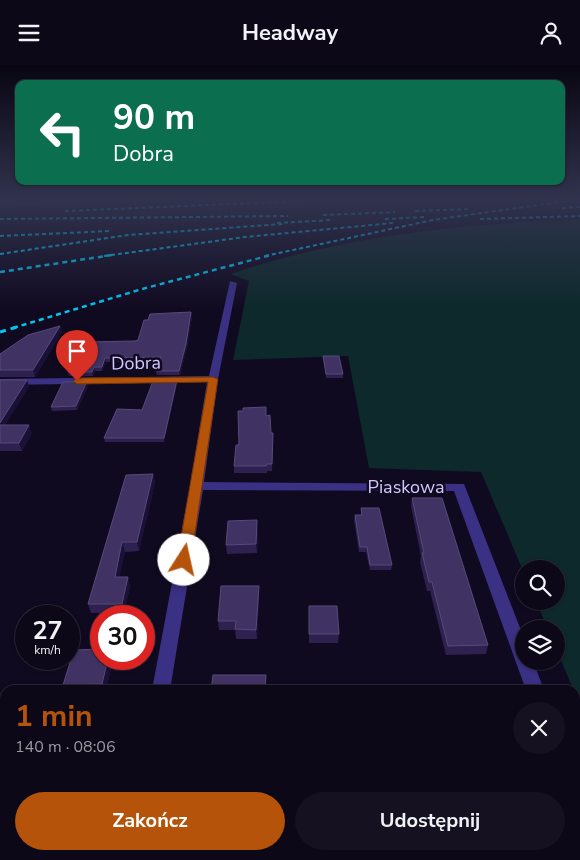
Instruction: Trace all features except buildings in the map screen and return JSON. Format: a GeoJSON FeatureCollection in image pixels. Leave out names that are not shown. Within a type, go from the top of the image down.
{"type":"FeatureCollection","features":[{"type":"Feature","properties":{"kind":"street"},"geometry":{"type":"LineString","coordinates":[[162,685],[197,486],[213,379],[233,283]]}},
{"type":"Feature","properties":{"kind":"street","name":"Dobra"},"geometry":{"type":"LineString","coordinates":[[0,382],[213,379]]}},
{"type":"Feature","properties":{"kind":"street","name":"Piaskowa"},"geometry":{"type":"LineString","coordinates":[[197,486],[459,487],[515,637]]}},
{"type":"Feature","properties":{"kind":"street","name":"Piaskowa"},"geometry":{"type":"LineString","coordinates":[[527,670],[533,685]]}},
{"type":"Feature","properties":{"kind":"green space"},"geometry":{"type":"Polygon","coordinates":[[[390,236],[580,236],[580,685],[571,685],[565,670],[565,620],[544,620],[540,610],[565,610],[565,560],[518,560],[481,472],[369,468],[348,356],[233,360],[249,281],[231,274],[314,250],[390,236]]]}},
{"type":"Feature","properties":{"kind":"railway"},"geometry":{"type":"LineString","coordinates":[[0,254],[121,236]]}},
{"type":"Feature","properties":{"kind":"railway"},"geometry":{"type":"LineString","coordinates":[[104,256],[255,236]]}},
{"type":"Feature","properties":{"kind":"railway"},"geometry":{"type":"LineString","coordinates":[[265,256],[358,236]]}},
{"type":"Feature","properties":{"kind":"railway"},"geometry":{"type":"LineString","coordinates":[[0,272],[112,255]]}},
{"type":"Feature","properties":{"kind":"railway"},"geometry":{"type":"LineString","coordinates":[[13,328],[142,289],[271,255]]}},
{"type":"Feature","properties":{"kind":"railway"},"geometry":{"type":"LineString","coordinates":[[0,332],[17,327]]}},
{"type":"Feature","properties":{"kind":"route"},"geometry":{"type":"LineString","coordinates":[[77,381],[213,379],[184,560]]}}]}
